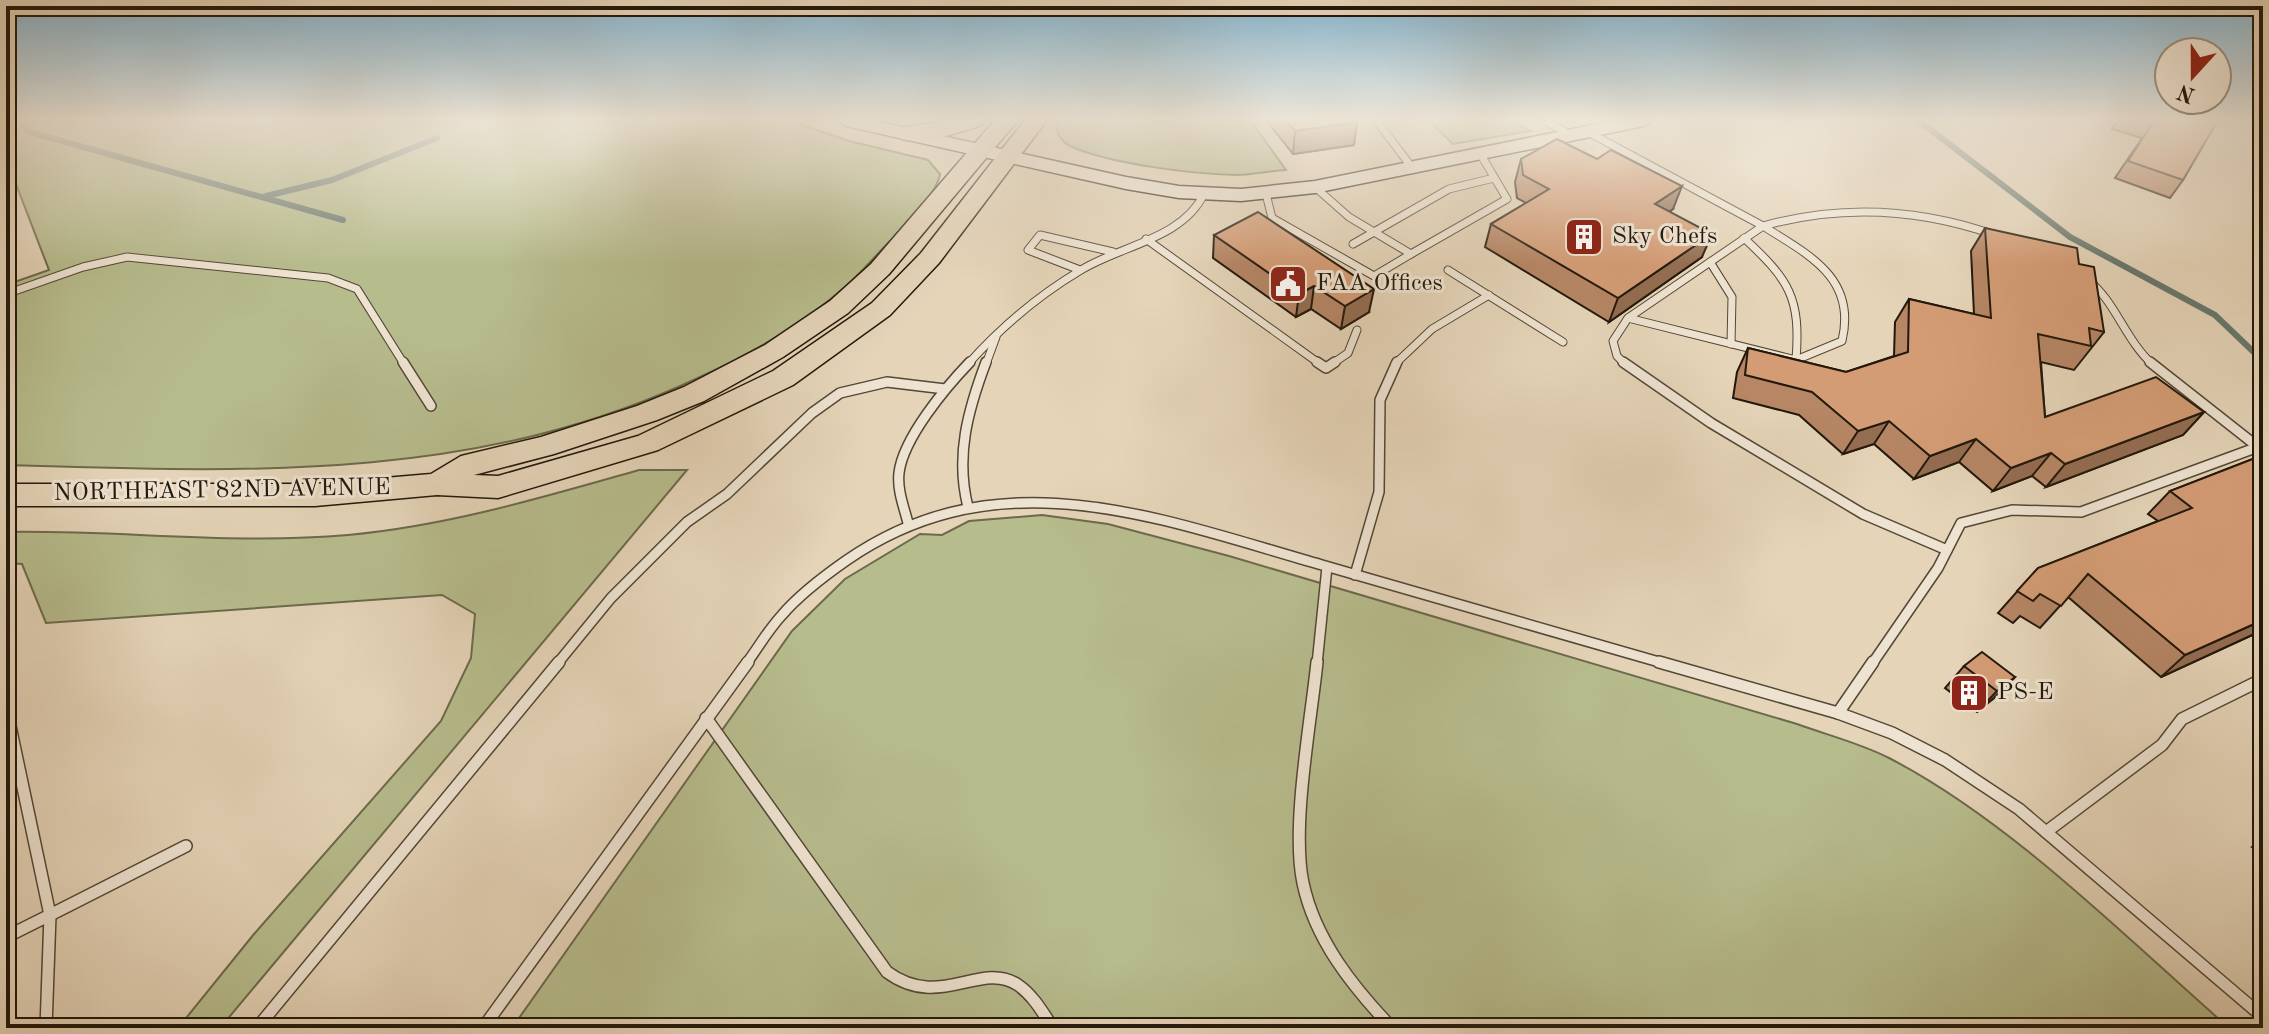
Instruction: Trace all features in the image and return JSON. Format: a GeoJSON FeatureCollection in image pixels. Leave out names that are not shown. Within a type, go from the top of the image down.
{"type":"FeatureCollection","features":[{"type":"Feature","properties":{"kind":"main road","name":"NORTHEAST 82ND AVENUE"},"geometry":{"type":"LineString","coordinates":[[437,484],[471,463],[544,447],[647,413],[694,394],[774,351],[859,289],[965,168]]}},
{"type":"Feature","properties":{"kind":"main road","name":"NORTHEAST 82ND AVENUE"},"geometry":{"type":"LineString","coordinates":[[6,495],[315,495],[437,484],[498,487],[599,460],[688,427],[783,378],[853,332],[908,283],[999,168]]}},
{"type":"Feature","properties":{"kind":"main road"},"geometry":{"type":"LineString","coordinates":[[1059,168],[1126,183],[1204,194],[1266,194],[1417,168]]}},
{"type":"Feature","properties":{"kind":"lane"},"geometry":{"type":"LineString","coordinates":[[1266,194],[1272,218],[1374,276],[1507,199],[1488,168]]}},
{"type":"Feature","properties":{"kind":"lane"},"geometry":{"type":"LineString","coordinates":[[1628,318],[1796,360],[1842,341],[1849,314],[1835,279],[1805,250],[1648,168]]}},
{"type":"Feature","properties":{"kind":"lane"},"geometry":{"type":"LineString","coordinates":[[1353,244],[1449,189],[1494,178]]}},
{"type":"Feature","properties":{"kind":"lane"},"geometry":{"type":"LineString","coordinates":[[1315,187],[1349,217],[1411,254]]}},
{"type":"Feature","properties":{"kind":"lane"},"geometry":{"type":"LineString","coordinates":[[908,523],[900,469],[917,433],[945,389],[998,330],[1031,301],[1080,270],[1113,252],[1190,219],[1204,194]]}},
{"type":"Feature","properties":{"kind":"lane"},"geometry":{"type":"LineString","coordinates":[[1947,550],[1850,506],[1633,371],[1617,356],[1613,341],[1628,318],[1762,226],[1816,215],[1888,212],[1966,223],[2009,240]]}},
{"type":"Feature","properties":{"kind":"lane"},"geometry":{"type":"LineString","coordinates":[[1080,270],[1028,250],[1040,235],[1113,252]]}},
{"type":"Feature","properties":{"kind":"lane"},"geometry":{"type":"LineString","coordinates":[[1744,238],[1774,266],[1792,290],[1800,316],[1796,360]]}},
{"type":"Feature","properties":{"kind":"lane"},"geometry":{"type":"LineString","coordinates":[[1146,239],[1326,368],[1348,353],[1357,330]]}},
{"type":"Feature","properties":{"kind":"lane"},"geometry":{"type":"LineString","coordinates":[[6,294],[83,267],[127,257],[328,278],[357,289],[431,406]]}},
{"type":"Feature","properties":{"kind":"lane"},"geometry":{"type":"LineString","coordinates":[[1710,262],[1732,297],[1731,344]]}},
{"type":"Feature","properties":{"kind":"lane"},"geometry":{"type":"LineString","coordinates":[[1448,270],[1563,342]]}},
{"type":"Feature","properties":{"kind":"lane"},"geometry":{"type":"LineString","coordinates":[[2077,273],[2103,289],[2132,343],[2166,375],[2260,449]]}},
{"type":"Feature","properties":{"kind":"lane"},"geometry":{"type":"LineString","coordinates":[[1355,575],[1377,509],[1382,476],[1380,406],[1387,377],[1408,348],[1429,330],[1489,295]]}},
{"type":"Feature","properties":{"kind":"lane"},"geometry":{"type":"LineString","coordinates":[[968,507],[960,483],[962,442],[998,330]]}},
{"type":"Feature","properties":{"kind":"lane"},"geometry":{"type":"LineString","coordinates":[[257,1028],[611,598],[650,556],[749,475],[812,413],[840,393],[887,382],[945,389]]}},
{"type":"Feature","properties":{"kind":"lane"},"geometry":{"type":"LineString","coordinates":[[1838,713],[1947,550],[1961,523],[2012,510],[2081,512],[2260,449]]}},
{"type":"Feature","properties":{"kind":"lane"},"geometry":{"type":"LineString","coordinates":[[483,1028],[706,718],[795,600],[852,554],[908,523],[968,507],[1035,498],[1084,501],[1153,517],[1838,713],[1892,733],[1945,760],[2019,809],[2263,1017]]}},
{"type":"Feature","properties":{"kind":"lane"},"geometry":{"type":"LineString","coordinates":[[1327,567],[1301,824],[1303,882],[1324,941],[1363,998],[1392,1028]]}},
{"type":"Feature","properties":{"kind":"lane"},"geometry":{"type":"LineString","coordinates":[[2046,832],[2162,745],[2182,719],[2263,679]]}},
{"type":"Feature","properties":{"kind":"lane"},"geometry":{"type":"LineString","coordinates":[[6,707],[50,915],[46,1028]]}},
{"type":"Feature","properties":{"kind":"lane"},"geometry":{"type":"LineString","coordinates":[[706,718],[887,972],[907,986],[936,988],[984,978],[1014,981],[1037,1000],[1053,1028]]}},
{"type":"Feature","properties":{"kind":"lane"},"geometry":{"type":"LineString","coordinates":[[6,937],[186,846]]}},
{"type":"Feature","properties":{"kind":"green space"},"geometry":{"type":"Polygon","coordinates":[[[10,168],[935,168],[940,174],[930,195],[911,218],[835,296],[793,327],[700,377],[616,412],[531,436],[446,453],[359,463],[185,469],[6,465],[6,285],[49,270],[10,168]]]}},
{"type":"Feature","properties":{"kind":"green space"},"geometry":{"type":"Polygon","coordinates":[[[1163,168],[1286,170],[1242,175],[1163,168]]]}},
{"type":"Feature","properties":{"kind":"green space"},"geometry":{"type":"Polygon","coordinates":[[[639,470],[687,470],[220,1028],[178,1028],[254,934],[441,721],[471,658],[475,614],[442,595],[46,623],[22,564],[6,563],[6,532],[220,538],[348,535],[459,518],[639,470]]]}},
{"type":"Feature","properties":{"kind":"green space"},"geometry":{"type":"Polygon","coordinates":[[[1042,515],[1108,524],[1229,556],[1797,724],[1878,753],[1934,784],[2023,847],[2229,1028],[512,1028],[792,631],[845,579],[920,534],[942,535],[969,521],[1042,515]]]}},
{"type":"Feature","properties":{"kind":"building","name":"Sky Chefs"},"geometry":{"type":"Polygon","coordinates":[[[1522,168],[1647,168],[1682,186],[1655,204],[1712,234],[1618,298],[1491,224],[1549,189],[1523,175],[1522,168]]]}},
{"type":"Feature","properties":{"kind":"building"},"geometry":{"type":"Polygon","coordinates":[[[2149,168],[2190,168],[2183,180],[2149,168]]]}},
{"type":"Feature","properties":{"kind":"building"},"geometry":{"type":"Polygon","coordinates":[[[1258,212],[1374,289],[1345,306],[1314,286],[1299,294],[1214,235],[1258,212]]]}},
{"type":"Feature","properties":{"kind":"building"},"geometry":{"type":"Polygon","coordinates":[[[1985,228],[2077,248],[2079,264],[2094,267],[2104,332],[2089,328],[2091,346],[2038,334],[2045,417],[2156,377],[2204,412],[2065,464],[2051,453],[2011,468],[1976,439],[1930,456],[1889,421],[1858,431],[1812,392],[1745,375],[1748,348],[1846,372],[1908,352],[1909,299],[1991,318],[1985,228]]]}},
{"type":"Feature","properties":{"kind":"building"},"geometry":{"type":"Polygon","coordinates":[[[2263,455],[2263,620],[2185,655],[2088,574],[2061,606],[2040,594],[2033,601],[2017,591],[2038,568],[2192,508],[2170,491],[2263,455]]]}},
{"type":"Feature","properties":{"kind":"building"},"geometry":{"type":"Polygon","coordinates":[[[1982,652],[2015,677],[1997,691],[1964,666],[1982,652]]]}},
{"type":"Feature","properties":{"kind":"waterway"},"geometry":{"type":"LineString","coordinates":[[159,168],[343,220]]}},
{"type":"Feature","properties":{"kind":"waterway"},"geometry":{"type":"LineString","coordinates":[[266,196],[332,180],[361,168]]}},
{"type":"Feature","properties":{"kind":"waterway"},"geometry":{"type":"LineString","coordinates":[[1981,168],[2070,237],[2215,315],[2263,361]]}},
{"type":"Feature","properties":{"kind":"place","name":"Sky Chefs"},"geometry":{"type":"Point","coordinates":[1584,237]}},
{"type":"Feature","properties":{"kind":"place","name":"FAA Offices"},"geometry":{"type":"Point","coordinates":[1288,284]}},
{"type":"Feature","properties":{"kind":"place","name":"PS-E"},"geometry":{"type":"Point","coordinates":[1969,693]}}]}
